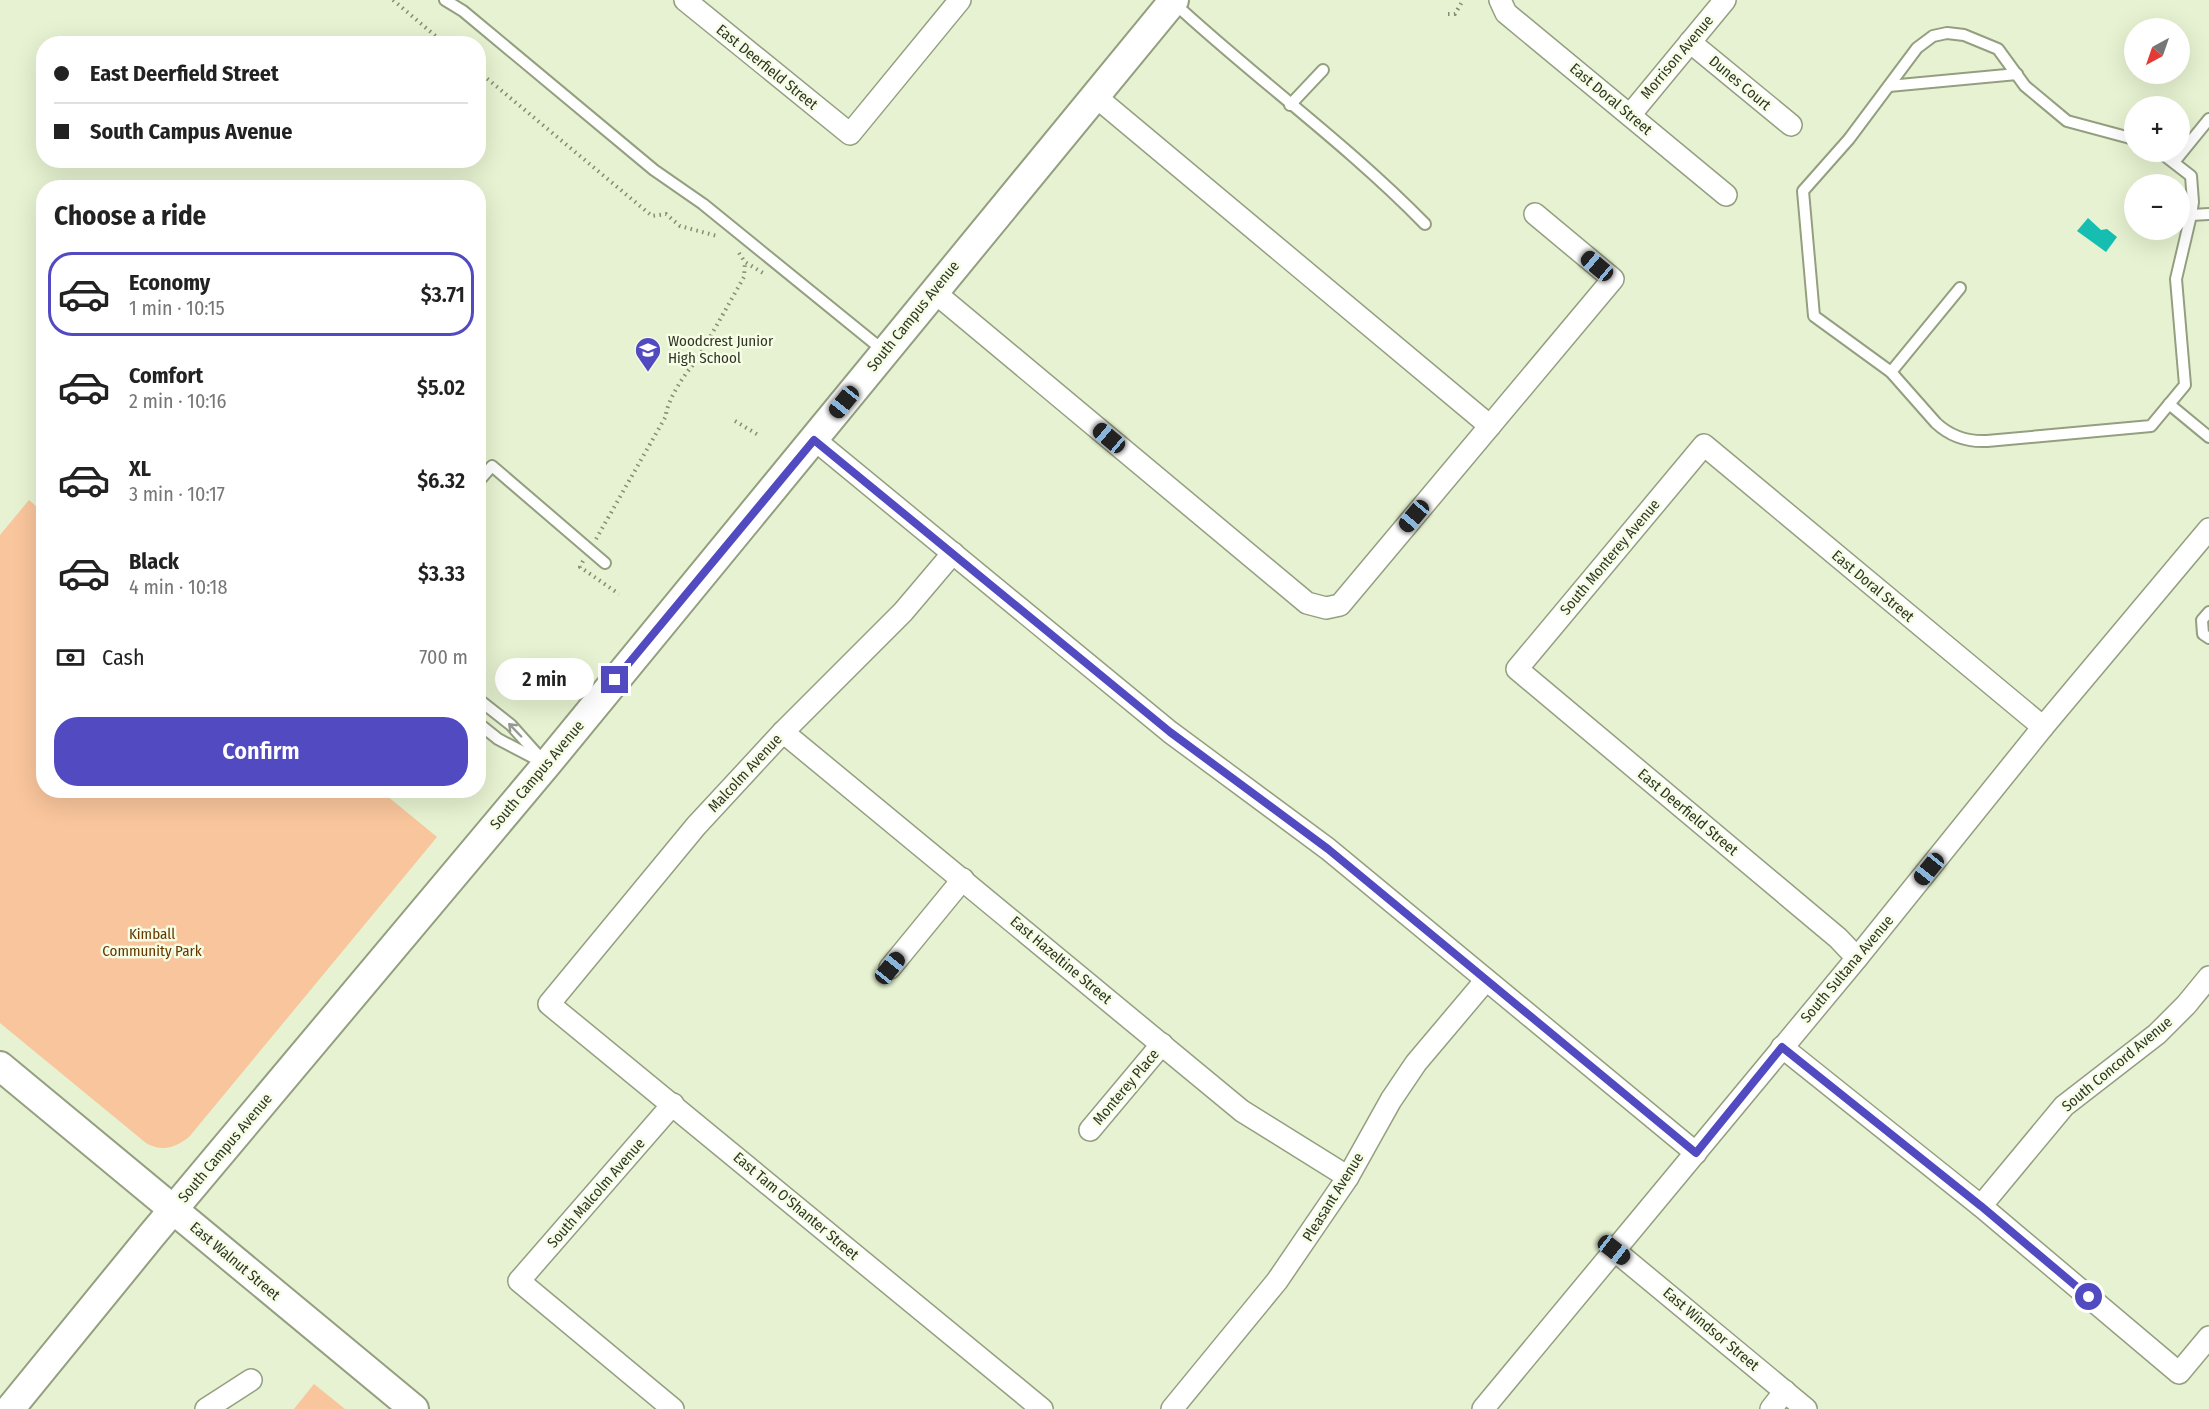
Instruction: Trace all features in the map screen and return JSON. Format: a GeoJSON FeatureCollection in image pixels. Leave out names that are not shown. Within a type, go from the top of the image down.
{"type":"FeatureCollection","features":[{"type":"Feature","properties":{"kind":"street","name":"East Deerfield Street"},"geometry":{"type":"LineString","coordinates":[[685,0],[850,134],[960,0]]}},
{"type":"Feature","properties":{"kind":"street","name":"East Doral Street"},"geometry":{"type":"LineString","coordinates":[[1500,0],[1506,13],[1726,195]]}},
{"type":"Feature","properties":{"kind":"street","name":"Morrison Avenue"},"geometry":{"type":"LineString","coordinates":[[1630,114],[1725,0]]}},
{"type":"Feature","properties":{"kind":"street","name":"South Campus Avenue"},"geometry":{"type":"LineString","coordinates":[[10,1409],[173,1210],[547,764],[814,440],[933,291],[1174,1]]}},
{"type":"Feature","properties":{"kind":"street","name":"Dunes Court"},"geometry":{"type":"LineString","coordinates":[[1690,42],[1791,125]]}},
{"type":"Feature","properties":{"kind":"street"},"geometry":{"type":"LineString","coordinates":[[1095,96],[1490,426]]}},
{"type":"Feature","properties":{"kind":"street"},"geometry":{"type":"LineString","coordinates":[[933,291],[1307,603],[1326,608],[1340,605],[1613,279],[1535,214]]}},
{"type":"Feature","properties":{"kind":"street"},"geometry":{"type":"LineString","coordinates":[[814,440],[1170,732],[1328,849],[1696,1153]]}},
{"type":"Feature","properties":{"kind":"street","name":"East Doral Street"},"geometry":{"type":"LineString","coordinates":[[1704,445],[2043,727]]}},
{"type":"Feature","properties":{"kind":"street","name":"South Monterey Avenue"},"geometry":{"type":"LineString","coordinates":[[1517,669],[1704,445]]}},
{"type":"Feature","properties":{"kind":"street","name":"South Sultana Avenue"},"geometry":{"type":"LineString","coordinates":[[1483,1409],[1857,958],[2043,727],[2209,529]]}},
{"type":"Feature","properties":{"kind":"street","name":"Malcolm Avenue"},"geometry":{"type":"LineString","coordinates":[[549,1004],[696,826],[783,732],[903,612],[953,553]]}},
{"type":"Feature","properties":{"kind":"street","name":"East Deerfield Street"},"geometry":{"type":"LineString","coordinates":[[1517,669],[1838,938],[1857,958]]}},
{"type":"Feature","properties":{"kind":"street","name":"East Hazeltine Street"},"geometry":{"type":"LineString","coordinates":[[783,732],[1242,1111],[1348,1177]]}},
{"type":"Feature","properties":{"kind":"street"},"geometry":{"type":"LineString","coordinates":[[890,968],[963,879]]}},
{"type":"Feature","properties":{"kind":"street","name":"South Concord Avenue"},"geometry":{"type":"LineString","coordinates":[[1981,1206],[2064,1106],[2157,1034],[2186,1005],[2209,977]]}},
{"type":"Feature","properties":{"kind":"street","name":"Pleasant Avenue"},"geometry":{"type":"LineString","coordinates":[[1172,1409],[1277,1281],[1348,1177],[1391,1100],[1416,1063],[1486,980]]}},
{"type":"Feature","properties":{"kind":"street","name":"East Tam O'Shanter Street"},"geometry":{"type":"LineString","coordinates":[[549,1004],[1042,1409]]}},
{"type":"Feature","properties":{"kind":"street","name":"Monterey Place"},"geometry":{"type":"LineString","coordinates":[[1090,1130],[1162,1044]]}},
{"type":"Feature","properties":{"kind":"street"},"geometry":{"type":"LineString","coordinates":[[1782,1047],[1981,1206],[2179,1373],[2209,1337]]}},
{"type":"Feature","properties":{"kind":"street","name":"East Walnut Street"},"geometry":{"type":"LineString","coordinates":[[0,1066],[414,1409]]}},
{"type":"Feature","properties":{"kind":"street","name":"South Malcolm Avenue"},"geometry":{"type":"LineString","coordinates":[[673,1104],[519,1281],[673,1409]]}},
{"type":"Feature","properties":{"kind":"street","name":"East Windsor Street"},"geometry":{"type":"LineString","coordinates":[[1614,1250],[1806,1409]]}},
{"type":"Feature","properties":{"kind":"street"},"geometry":{"type":"LineString","coordinates":[[206,1409],[251,1380]]}},
{"type":"Feature","properties":{"kind":"street"},"geometry":{"type":"LineString","coordinates":[[1771,1409],[1785,1391]]}},
{"type":"Feature","properties":{"kind":"lane"},"geometry":{"type":"LineString","coordinates":[[445,0],[463,11],[654,170],[703,204],[885,351]]}},
{"type":"Feature","properties":{"kind":"lane"},"geometry":{"type":"LineString","coordinates":[[1174,1],[1221,46],[1394,192],[1425,224]]}},
{"type":"Feature","properties":{"kind":"lane"},"geometry":{"type":"LineString","coordinates":[[2124,137],[2067,122],[2025,86],[1998,49],[1964,35],[1947,33],[1933,36],[1923,42],[1849,139],[1803,191],[1814,316],[1891,372],[1940,426],[1954,436],[1972,441],[2151,426],[2186,385],[2176,279],[2191,215],[2191,176],[2174,162]]}},
{"type":"Feature","properties":{"kind":"lane"},"geometry":{"type":"LineString","coordinates":[[1290,105],[1323,70]]}},
{"type":"Feature","properties":{"kind":"lane"},"geometry":{"type":"LineString","coordinates":[[1889,86],[2017,74]]}},
{"type":"Feature","properties":{"kind":"lane"},"geometry":{"type":"LineString","coordinates":[[2190,142],[2209,119]]}},
{"type":"Feature","properties":{"kind":"lane"},"geometry":{"type":"LineString","coordinates":[[2191,215],[2209,214]]}},
{"type":"Feature","properties":{"kind":"lane"},"geometry":{"type":"LineString","coordinates":[[1891,372],[1960,288]]}},
{"type":"Feature","properties":{"kind":"lane"},"geometry":{"type":"LineString","coordinates":[[2169,404],[2209,437]]}},
{"type":"Feature","properties":{"kind":"lane"},"geometry":{"type":"LineString","coordinates":[[486,473],[492,466],[605,563]]}},
{"type":"Feature","properties":{"kind":"lane"},"geometry":{"type":"LineString","coordinates":[[2209,612],[2202,621],[2203,634],[2209,638]]}},
{"type":"Feature","properties":{"kind":"lane"},"geometry":{"type":"LineString","coordinates":[[486,705],[511,725],[547,764]]}},
{"type":"Feature","properties":{"kind":"lane"},"geometry":{"type":"LineString","coordinates":[[486,729],[498,739],[547,764]]}},
{"type":"Feature","properties":{"kind":"path"},"geometry":{"type":"LineString","coordinates":[[393,0],[436,36]]}},
{"type":"Feature","properties":{"kind":"path"},"geometry":{"type":"LineString","coordinates":[[1448,14],[1455,14],[1463,0]]}},
{"type":"Feature","properties":{"kind":"path"},"geometry":{"type":"LineString","coordinates":[[486,78],[652,216],[666,214],[680,226],[721,237]]}},
{"type":"Feature","properties":{"kind":"path"},"geometry":{"type":"LineString","coordinates":[[736,249],[745,262],[766,274]]}},
{"type":"Feature","properties":{"kind":"path"},"geometry":{"type":"LineString","coordinates":[[619,594],[580,567],[666,416],[666,409],[677,389],[689,368],[696,362],[744,277],[745,262]]}},
{"type":"Feature","properties":{"kind":"path"},"geometry":{"type":"LineString","coordinates":[[735,421],[760,436]]}},
{"type":"Feature","properties":{"kind":"green space","name":"Kimball Community Park"},"geometry":{"type":"Polygon","coordinates":[[[29,500],[36,506],[36,798],[390,798],[437,837],[189,1137],[168,1148],[146,1143],[0,1023],[0,535],[29,500]]]}},
{"type":"Feature","properties":{"kind":"green space"},"geometry":{"type":"Polygon","coordinates":[[[314,1384],[345,1409],[294,1409],[314,1384]]]}},
{"type":"Feature","properties":{"kind":"water"},"geometry":{"type":"Polygon","coordinates":[[[2088,218],[2101,230],[2107,229],[2117,237],[2106,252],[2077,231],[2088,218]]]}},
{"type":"Feature","properties":{"kind":"place","name":"Woodcrest Junior High School"},"geometry":{"type":"Point","coordinates":[648,373]}},
{"type":"Feature","properties":{"kind":"route"},"geometry":{"type":"LineString","coordinates":[[615,680],[814,440],[1170,732],[1328,849],[1696,1153],[1782,1047],[1981,1206],[2089,1297]]}}]}
